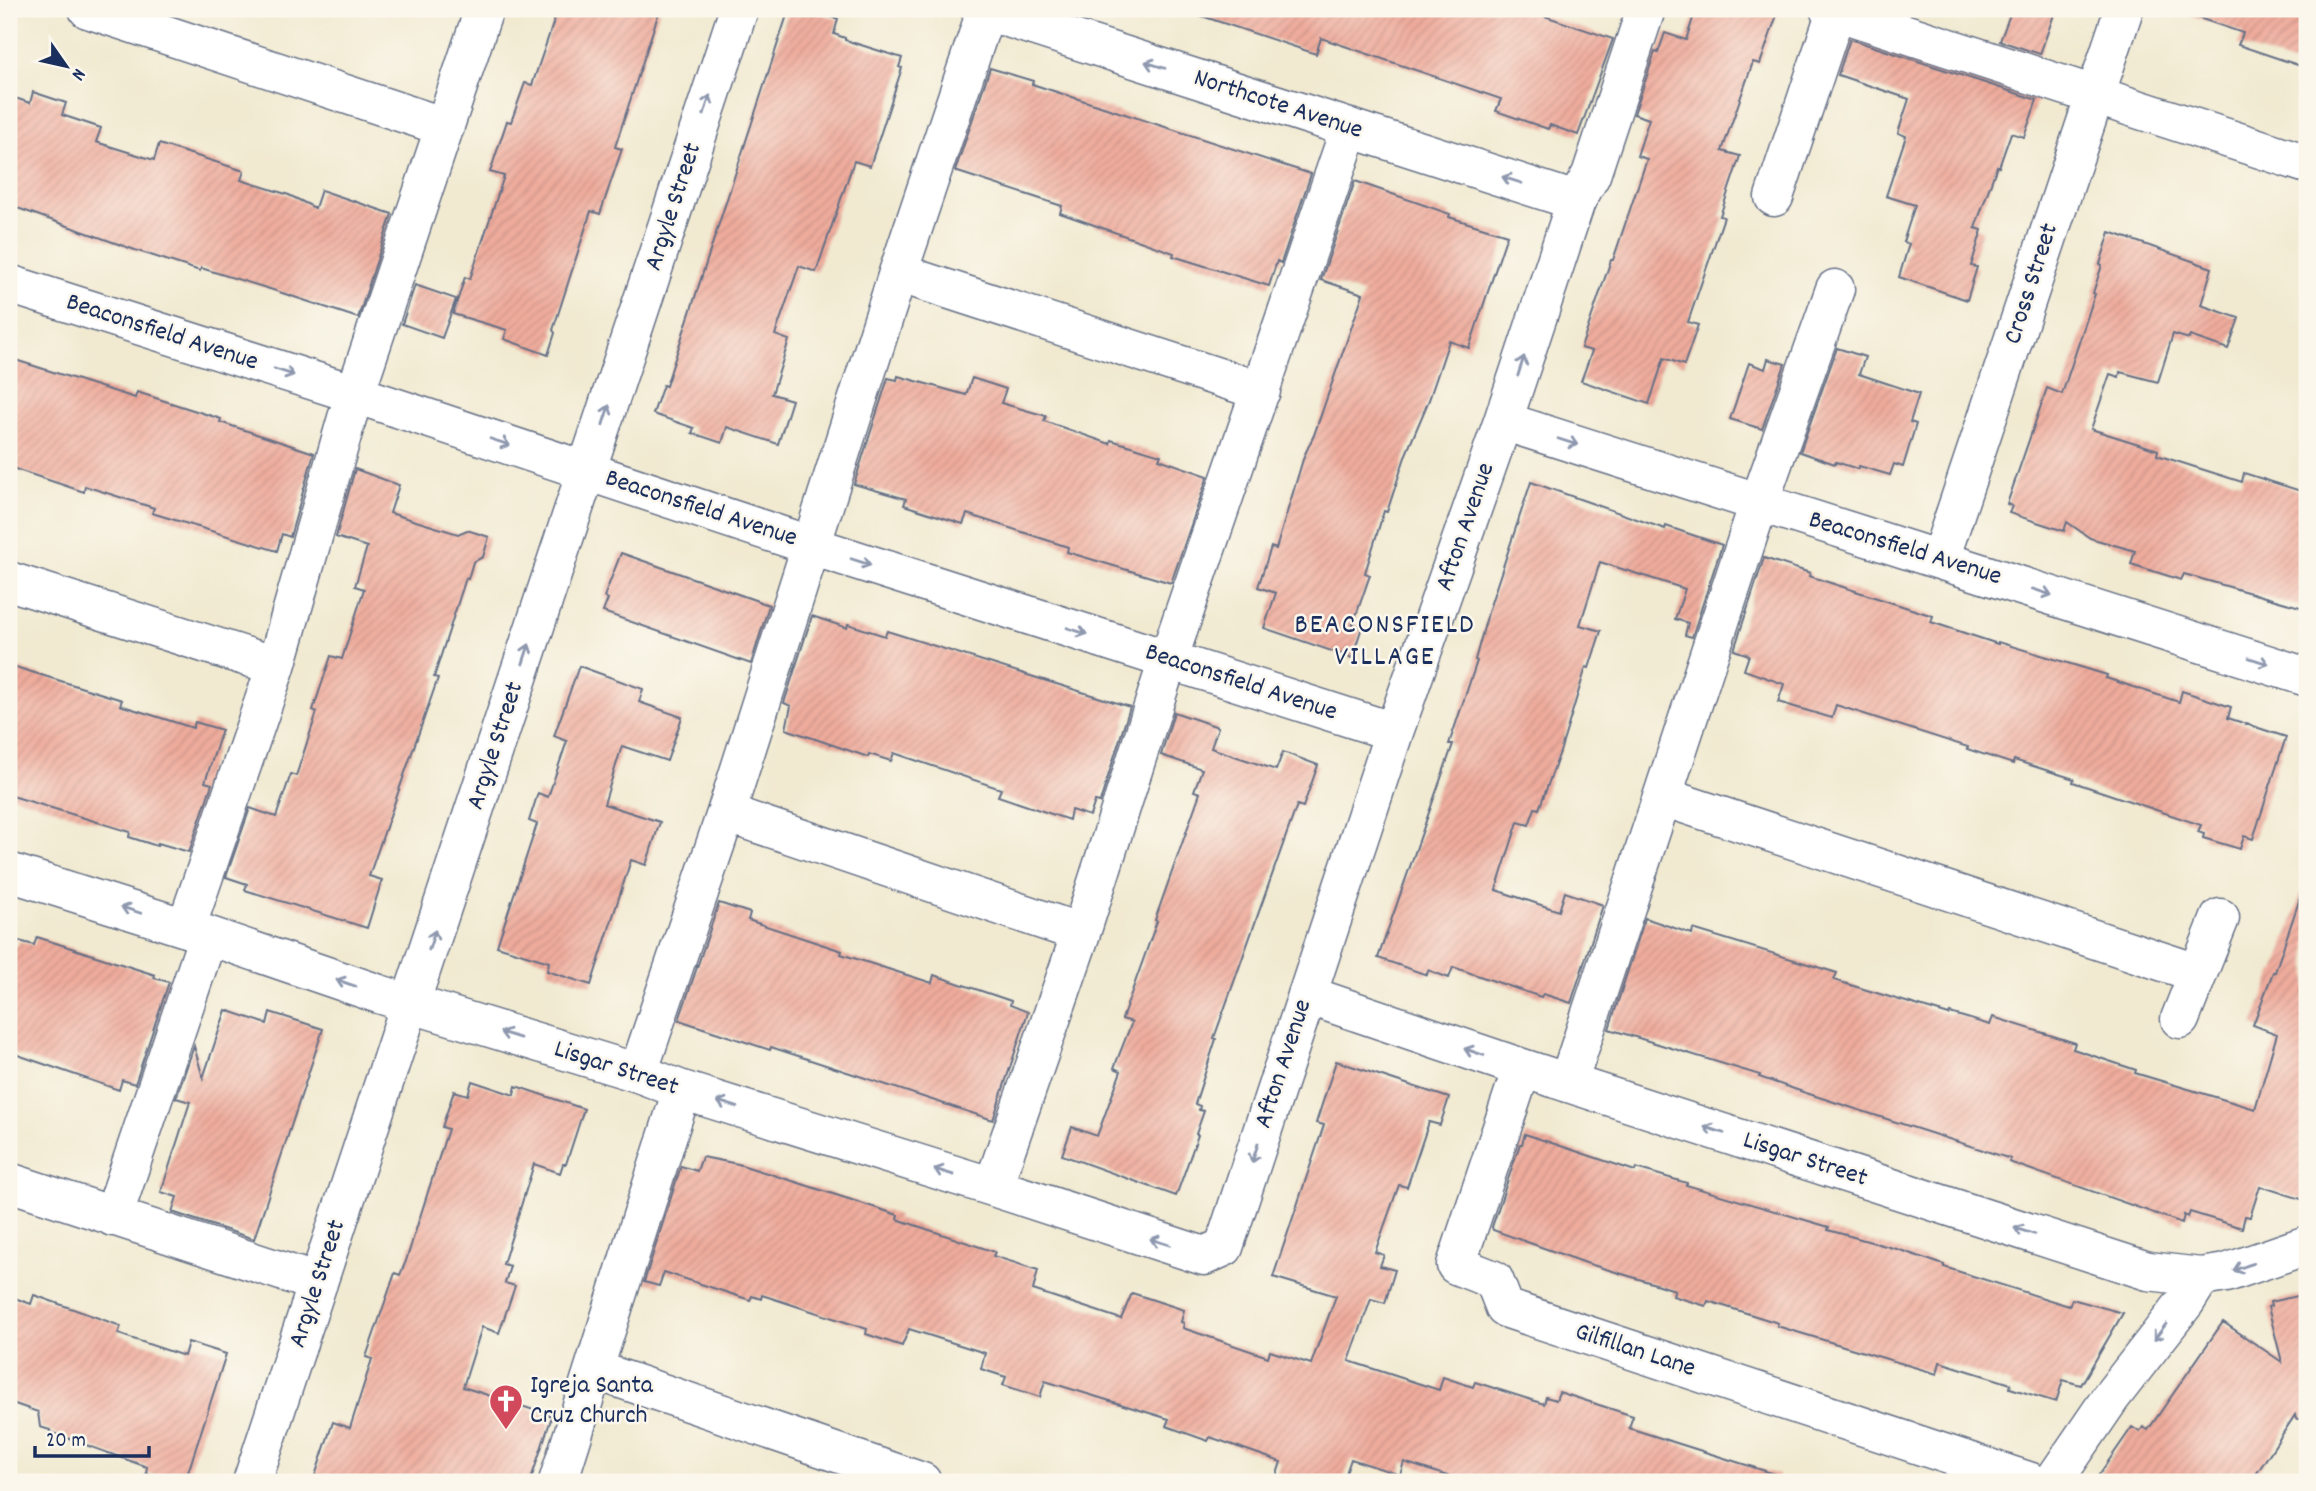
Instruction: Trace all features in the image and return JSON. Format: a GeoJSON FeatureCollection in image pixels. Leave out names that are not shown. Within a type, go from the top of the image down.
{"type":"FeatureCollection","features":[{"type":"Feature","properties":{"kind":"street"},"geometry":{"type":"LineString","coordinates":[[88,9],[445,127]]}},
{"type":"Feature","properties":{"kind":"street"},"geometry":{"type":"LineString","coordinates":[[113,1217],[355,394],[484,9]]}},
{"type":"Feature","properties":{"kind":"street","name":"Argyle Street"},"geometry":{"type":"LineString","coordinates":[[252,1482],[739,9]]}},
{"type":"Feature","properties":{"kind":"street","name":"Afton Avenue"},"geometry":{"type":"LineString","coordinates":[[1224,1247],[1394,732],[1503,421],[1576,201],[1591,175],[1646,9]]}},
{"type":"Feature","properties":{"kind":"street","name":"Cross Street"},"geometry":{"type":"LineString","coordinates":[[1940,559],[2124,9]]}},
{"type":"Feature","properties":{"kind":"street"},"geometry":{"type":"LineString","coordinates":[[638,1073],[726,813],[983,10]]}},
{"type":"Feature","properties":{"kind":"street","name":"Northcote Avenue"},"geometry":{"type":"LineString","coordinates":[[983,10],[1576,201]]}},
{"type":"Feature","properties":{"kind":"street"},"geometry":{"type":"LineString","coordinates":[[1774,197],[1832,10],[2307,164]]}},
{"type":"Feature","properties":{"kind":"street"},"geometry":{"type":"LineString","coordinates":[[993,1187],[1081,933],[1168,660],[1350,128]]}},
{"type":"Feature","properties":{"kind":"street"},"geometry":{"type":"LineString","coordinates":[[898,273],[1261,391]]}},
{"type":"Feature","properties":{"kind":"street","name":"Beaconsfield Avenue"},"geometry":{"type":"LineString","coordinates":[[9,284],[355,394],[812,546],[1394,732]]}},
{"type":"Feature","properties":{"kind":"street"},"geometry":{"type":"LineString","coordinates":[[1568,1083],[1759,503],[1835,289]]}},
{"type":"Feature","properties":{"kind":"street","name":"Beaconsfield Avenue"},"geometry":{"type":"LineString","coordinates":[[1503,421],[2307,677]]}},
{"type":"Feature","properties":{"kind":"street"},"geometry":{"type":"LineString","coordinates":[[9,581],[276,666]]}},
{"type":"Feature","properties":{"kind":"street"},"geometry":{"type":"LineString","coordinates":[[1663,797],[2197,973]]}},
{"type":"Feature","properties":{"kind":"street"},"geometry":{"type":"LineString","coordinates":[[726,813],[1081,933]]}},
{"type":"Feature","properties":{"kind":"street","name":"Lisgar Street"},"geometry":{"type":"LineString","coordinates":[[9,872],[411,1005],[638,1073],[682,1090],[1204,1256],[1224,1247]]}},
{"type":"Feature","properties":{"kind":"street"},"geometry":{"type":"LineString","coordinates":[[2180,1019],[2220,918]]}},
{"type":"Feature","properties":{"kind":"street","name":"Lisgar Street"},"geometry":{"type":"LineString","coordinates":[[1307,995],[1522,1068],[2147,1271],[2201,1277],[2226,1273],[2307,1245]]}},
{"type":"Feature","properties":{"kind":"street","name":"Gilfillan Lane"},"geometry":{"type":"LineString","coordinates":[[1522,1068],[1456,1265],[1494,1279],[1505,1308],[2031,1482]]}},
{"type":"Feature","properties":{"kind":"street"},"geometry":{"type":"LineString","coordinates":[[558,1482],[682,1090]]}},
{"type":"Feature","properties":{"kind":"street"},"geometry":{"type":"LineString","coordinates":[[9,1182],[318,1283]]}},
{"type":"Feature","properties":{"kind":"street"},"geometry":{"type":"LineString","coordinates":[[2053,1482],[2201,1277]]}},
{"type":"Feature","properties":{"kind":"street"},"geometry":{"type":"LineString","coordinates":[[595,1370],[922,1482]]}},
{"type":"Feature","properties":{"kind":"building"},"geometry":{"type":"Polygon","coordinates":[[[558,9],[660,9],[615,147],[622,149],[600,214],[591,211],[553,330],[555,333],[548,355],[504,339],[507,330],[453,314],[465,277],[470,279],[504,176],[490,172],[507,121],[511,122],[525,83],[532,85],[558,9]]]}},
{"type":"Feature","properties":{"kind":"building"},"geometry":{"type":"Polygon","coordinates":[[[789,9],[808,9],[838,19],[834,34],[902,58],[899,67],[902,68],[870,166],[854,161],[816,272],[799,266],[775,335],[789,340],[772,394],[792,400],[778,444],[727,427],[722,443],[692,433],[694,428],[653,414],[663,385],[666,386],[789,9]]]}},
{"type":"Feature","properties":{"kind":"building"},"geometry":{"type":"Polygon","coordinates":[[[1197,9],[1524,9],[1613,39],[1578,135],[1550,125],[1548,129],[1496,111],[1501,99],[1321,38],[1316,54],[1196,14],[1197,9]]]}},
{"type":"Feature","properties":{"kind":"building"},"geometry":{"type":"Polygon","coordinates":[[[1696,9],[1779,9],[1760,64],[1753,62],[1722,151],[1740,156],[1720,216],[1724,217],[1688,322],[1698,325],[1684,365],[1664,358],[1649,404],[1581,381],[1592,351],[1581,348],[1647,159],[1637,156],[1649,119],[1634,114],[1655,52],[1658,53],[1665,33],[1686,40],[1696,9]]]}},
{"type":"Feature","properties":{"kind":"building"},"geometry":{"type":"Polygon","coordinates":[[[2012,9],[2056,9],[2040,54],[2000,41],[2012,9]]]}},
{"type":"Feature","properties":{"kind":"building"},"geometry":{"type":"Polygon","coordinates":[[[2188,9],[2307,9],[2307,68],[2238,45],[2243,33],[2187,14],[2188,9]]]}},
{"type":"Feature","properties":{"kind":"building"},"geometry":{"type":"Polygon","coordinates":[[[1850,39],[2037,100],[2024,137],[2011,133],[1975,228],[1982,230],[1971,266],[1977,267],[1967,300],[1899,277],[1909,244],[1903,242],[1915,205],[1886,196],[1906,136],[1898,133],[1909,99],[1838,75],[1850,39]]]}},
{"type":"Feature","properties":{"kind":"building"},"geometry":{"type":"Polygon","coordinates":[[[990,68],[1311,174],[1281,263],[1277,261],[1269,286],[1173,256],[1174,253],[1060,213],[1062,206],[955,171],[990,68]]]}},
{"type":"Feature","properties":{"kind":"building"},"geometry":{"type":"Polygon","coordinates":[[[33,92],[66,103],[62,115],[101,128],[96,142],[154,160],[159,144],[244,171],[241,180],[289,195],[315,208],[321,190],[392,214],[358,318],[135,250],[9,205],[9,96],[30,103],[33,92]]]}},
{"type":"Feature","properties":{"kind":"building"},"geometry":{"type":"Polygon","coordinates":[[[1355,181],[1450,214],[1449,217],[1507,235],[1469,348],[1449,341],[1387,512],[1384,511],[1365,573],[1370,575],[1353,624],[1362,627],[1352,658],[1264,628],[1276,593],[1258,587],[1271,547],[1276,549],[1304,456],[1314,435],[1363,294],[1321,280],[1355,181]]]}},
{"type":"Feature","properties":{"kind":"building"},"geometry":{"type":"Polygon","coordinates":[[[2110,232],[2212,268],[2201,305],[2239,318],[2228,349],[2190,336],[2189,339],[2173,334],[2158,382],[2120,372],[2119,377],[2110,374],[2091,429],[2158,450],[2157,455],[2242,482],[2244,473],[2307,493],[2307,609],[2184,574],[2181,580],[2131,564],[2135,551],[2090,538],[2067,522],[2064,531],[2009,513],[2012,506],[2007,504],[2047,388],[2062,394],[2095,294],[2093,293],[2102,265],[2100,264],[2110,232]]]}},
{"type":"Feature","properties":{"kind":"building"},"geometry":{"type":"Polygon","coordinates":[[[415,285],[456,299],[442,338],[402,324],[415,285]]]}},
{"type":"Feature","properties":{"kind":"building"},"geometry":{"type":"Polygon","coordinates":[[[1837,348],[1865,357],[1859,374],[1919,394],[1910,422],[1916,424],[1903,467],[1894,464],[1890,475],[1859,466],[1858,469],[1836,462],[1835,464],[1800,452],[1837,348]]]}},
{"type":"Feature","properties":{"kind":"building"},"geometry":{"type":"Polygon","coordinates":[[[9,358],[135,398],[137,392],[314,453],[290,537],[282,534],[277,551],[152,513],[154,508],[85,486],[84,492],[9,467],[9,358]]]}},
{"type":"Feature","properties":{"kind":"building"},"geometry":{"type":"Polygon","coordinates":[[[1768,359],[1785,364],[1762,429],[1730,419],[1749,363],[1765,369],[1768,359]]]}},
{"type":"Feature","properties":{"kind":"building"},"geometry":{"type":"Polygon","coordinates":[[[898,376],[966,395],[972,378],[1006,389],[1001,403],[1046,416],[1044,421],[1110,444],[1111,440],[1161,455],[1159,459],[1208,476],[1171,583],[1067,552],[1068,547],[967,514],[963,524],[904,505],[906,499],[854,484],[888,378],[897,380],[898,376]]]}},
{"type":"Feature","properties":{"kind":"building"},"geometry":{"type":"Polygon","coordinates":[[[355,469],[399,485],[390,513],[458,534],[467,530],[489,537],[483,557],[473,562],[468,579],[466,578],[434,677],[438,678],[369,876],[382,880],[367,928],[245,890],[247,884],[226,877],[250,808],[276,817],[291,774],[296,776],[317,712],[313,710],[331,656],[342,659],[364,589],[355,586],[367,547],[336,537],[355,469]]]}},
{"type":"Feature","properties":{"kind":"building"},"geometry":{"type":"Polygon","coordinates":[[[1531,482],[1665,529],[1666,526],[1722,545],[1692,637],[1685,635],[1688,623],[1675,619],[1685,589],[1600,562],[1580,625],[1601,631],[1589,668],[1586,667],[1539,809],[1535,808],[1529,825],[1518,822],[1496,890],[1559,911],[1565,892],[1603,905],[1571,1003],[1543,994],[1541,997],[1453,967],[1449,978],[1428,970],[1427,975],[1378,958],[1453,744],[1449,744],[1477,661],[1475,660],[1489,609],[1531,482]]]}},
{"type":"Feature","properties":{"kind":"building"},"geometry":{"type":"Polygon","coordinates":[[[621,553],[769,605],[751,664],[603,612],[608,599],[604,597],[621,553]]]}},
{"type":"Feature","properties":{"kind":"building"},"geometry":{"type":"Polygon","coordinates":[[[1764,558],[1810,573],[1809,576],[1933,616],[1931,622],[2107,675],[2106,678],[2179,702],[2182,691],[2231,707],[2228,718],[2286,737],[2253,839],[2244,836],[2240,849],[2203,838],[2204,834],[2198,832],[2201,825],[2073,782],[2074,779],[2014,760],[2013,764],[1836,705],[1832,718],[1778,702],[1784,684],[1744,670],[1749,655],[1734,650],[1764,558]]]}},
{"type":"Feature","properties":{"kind":"building"},"geometry":{"type":"Polygon","coordinates":[[[812,616],[847,628],[848,624],[885,636],[887,631],[1130,707],[1100,802],[1095,801],[1090,816],[1071,810],[1069,820],[998,796],[1001,789],[894,753],[891,761],[869,754],[868,757],[786,729],[791,706],[784,703],[812,616]]]}},
{"type":"Feature","properties":{"kind":"building"},"geometry":{"type":"Polygon","coordinates":[[[9,665],[122,700],[120,705],[193,728],[195,722],[222,730],[205,782],[212,784],[189,852],[158,843],[157,846],[129,837],[130,832],[9,795],[9,665]]]}},
{"type":"Feature","properties":{"kind":"building"},"geometry":{"type":"Polygon","coordinates":[[[579,666],[643,689],[639,702],[682,717],[667,761],[622,746],[604,804],[660,822],[646,865],[631,860],[591,985],[547,971],[549,962],[497,946],[537,824],[529,821],[538,793],[548,797],[567,741],[554,736],[579,666]]]}},
{"type":"Feature","properties":{"kind":"building"},"geometry":{"type":"Polygon","coordinates":[[[1174,712],[1218,727],[1211,748],[1276,770],[1283,752],[1318,765],[1303,807],[1297,805],[1214,1038],[1216,1039],[1195,1104],[1200,1106],[1199,1110],[1204,1111],[1176,1196],[1062,1155],[1072,1127],[1097,1136],[1121,1071],[1114,1068],[1132,1022],[1122,1019],[1200,793],[1194,791],[1202,769],[1161,755],[1174,712]]]}},
{"type":"Feature","properties":{"kind":"building"},"geometry":{"type":"Polygon","coordinates":[[[2302,892],[2307,892],[2307,1201],[2260,1186],[2250,1217],[2245,1216],[2242,1228],[2190,1212],[2188,1217],[2184,1215],[2182,1223],[2009,1162],[2011,1159],[1803,1092],[1759,1077],[1760,1075],[1609,1029],[1645,918],[1692,934],[1693,929],[1837,973],[1834,980],[1949,1015],[1950,1013],[1990,1025],[1993,1017],[2075,1043],[2073,1049],[2136,1070],[2135,1073],[2255,1109],[2277,1034],[2253,1025],[2275,972],[2302,892]]]}},
{"type":"Feature","properties":{"kind":"building"},"geometry":{"type":"Polygon","coordinates":[[[719,903],[750,913],[748,920],[842,951],[841,954],[932,983],[934,975],[1011,1001],[1010,1005],[1028,1012],[993,1120],[771,1047],[770,1050],[679,1020],[719,903]]]}},
{"type":"Feature","properties":{"kind":"building"},"geometry":{"type":"Polygon","coordinates":[[[37,937],[155,975],[154,978],[169,982],[135,1084],[122,1080],[119,1090],[9,1052],[9,944],[17,946],[19,941],[34,945],[37,937]]]}},
{"type":"Feature","properties":{"kind":"building"},"geometry":{"type":"Polygon","coordinates":[[[226,1010],[267,1024],[270,1012],[323,1029],[254,1239],[172,1212],[177,1197],[161,1192],[190,1102],[176,1098],[194,1046],[203,1078],[226,1010]]]}},
{"type":"Feature","properties":{"kind":"building"},"geometry":{"type":"Polygon","coordinates":[[[1336,1061],[1449,1098],[1440,1125],[1429,1122],[1407,1187],[1399,1185],[1375,1252],[1384,1255],[1380,1266],[1395,1270],[1385,1303],[1371,1299],[1349,1361],[1439,1390],[1443,1377],[1473,1387],[1475,1382],[1544,1404],[1546,1397],[1556,1400],[1559,1392],[1633,1416],[1629,1428],[1778,1475],[1777,1482],[1466,1482],[1404,1462],[1400,1475],[1351,1459],[1343,1482],[1292,1482],[1276,1477],[1281,1462],[1210,1437],[1208,1441],[1166,1426],[1169,1419],[1045,1381],[1040,1397],[1003,1385],[1006,1377],[981,1369],[985,1353],[909,1329],[902,1346],[866,1334],[867,1329],[762,1295],[761,1299],[752,1296],[750,1300],[664,1272],[659,1286],[644,1282],[681,1166],[697,1171],[702,1157],[738,1164],[898,1215],[897,1219],[995,1252],[993,1256],[1038,1270],[1033,1290],[1121,1319],[1132,1293],[1184,1310],[1181,1322],[1184,1323],[1183,1328],[1268,1357],[1270,1351],[1311,1364],[1336,1296],[1273,1277],[1324,1125],[1316,1123],[1336,1061]]]}},
{"type":"Feature","properties":{"kind":"building"},"geometry":{"type":"Polygon","coordinates":[[[472,1081],[514,1095],[516,1086],[584,1109],[566,1164],[563,1164],[560,1173],[534,1164],[503,1264],[510,1266],[505,1283],[515,1286],[499,1333],[482,1327],[463,1387],[552,1416],[530,1482],[313,1482],[333,1422],[350,1428],[372,1359],[366,1357],[395,1273],[400,1275],[406,1261],[448,1129],[442,1127],[454,1091],[468,1095],[472,1081]]]}},
{"type":"Feature","properties":{"kind":"building"},"geometry":{"type":"Polygon","coordinates":[[[1525,1134],[1635,1171],[1636,1168],[1829,1227],[1828,1230],[1900,1250],[1944,1267],[2069,1306],[2072,1299],[2123,1313],[2081,1385],[2063,1380],[2056,1402],[2010,1388],[2011,1384],[1940,1362],[1937,1374],[1777,1326],[1778,1323],[1708,1301],[1706,1306],[1673,1296],[1675,1290],[1586,1263],[1493,1230],[1525,1134]]]}},
{"type":"Feature","properties":{"kind":"building"},"geometry":{"type":"Polygon","coordinates":[[[34,1295],[121,1326],[118,1334],[184,1356],[188,1342],[226,1354],[185,1482],[173,1482],[146,1473],[147,1467],[50,1432],[40,1427],[38,1412],[9,1402],[9,1296],[31,1304],[34,1295]]]}},
{"type":"Feature","properties":{"kind":"building"},"geometry":{"type":"Polygon","coordinates":[[[2301,1295],[2307,1321],[2307,1418],[2296,1419],[2295,1415],[2251,1482],[2094,1482],[2132,1427],[2140,1432],[2143,1427],[2148,1430],[2223,1322],[2282,1362],[2268,1307],[2271,1306],[2270,1302],[2301,1295]]]}},
{"type":"Feature","properties":{"kind":"place","name":"Igreja Santa Cruz Church"},"geometry":{"type":"Point","coordinates":[506,1431]}},
{"type":"Feature","properties":{"kind":"district","name":"BEACONSFIELD VILLAGE"},"geometry":{"type":"Point","coordinates":[1385,643]}}]}
